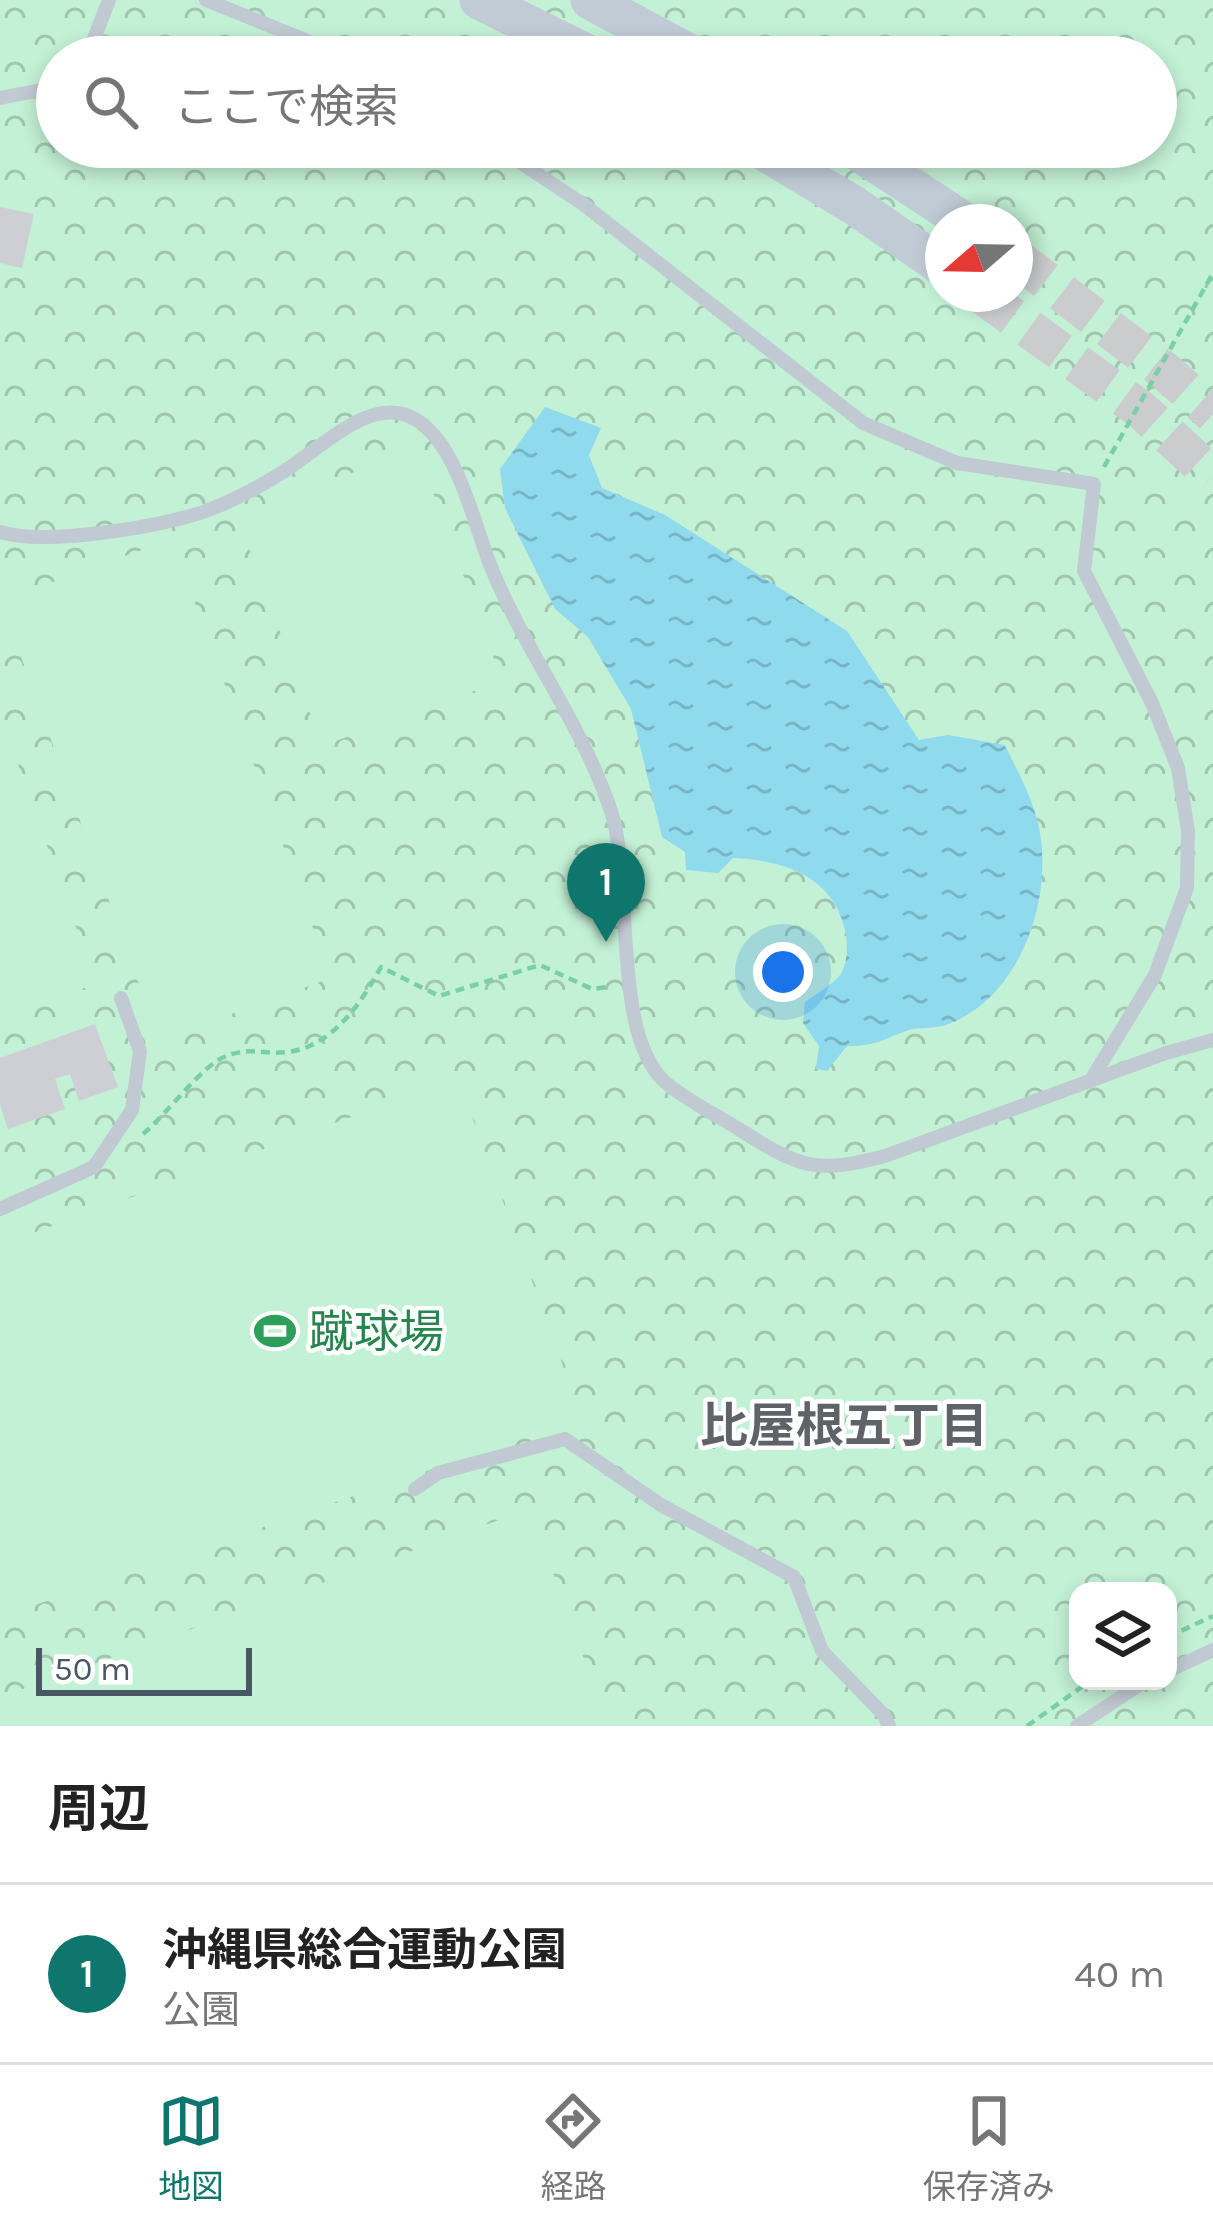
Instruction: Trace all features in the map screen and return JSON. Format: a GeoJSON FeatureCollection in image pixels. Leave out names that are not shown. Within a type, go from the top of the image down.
{"type":"FeatureCollection","features":[{"type":"Feature","properties":{"kind":"main road"},"geometry":{"type":"LineString","coordinates":[[479,0],[552,36]]}},
{"type":"Feature","properties":{"kind":"main road"},"geometry":{"type":"LineString","coordinates":[[590,0],[657,36]]}},
{"type":"Feature","properties":{"kind":"main road"},"geometry":{"type":"LineString","coordinates":[[792,168],[925,255]]}},
{"type":"Feature","properties":{"kind":"main road"},"geometry":{"type":"LineString","coordinates":[[883,168],[937,204]]}},
{"type":"Feature","properties":{"kind":"lane"},"geometry":{"type":"LineString","coordinates":[[95,36],[109,0]]}},
{"type":"Feature","properties":{"kind":"lane"},"geometry":{"type":"LineString","coordinates":[[206,0],[295,36]]}},
{"type":"Feature","properties":{"kind":"lane"},"geometry":{"type":"LineString","coordinates":[[0,98],[36,91]]}},
{"type":"Feature","properties":{"kind":"lane"},"geometry":{"type":"LineString","coordinates":[[529,168],[584,204],[863,423],[958,463],[1094,484],[1084,571],[1152,704],[1178,768],[1189,831],[1187,888],[1155,974],[1091,1080]]}},
{"type":"Feature","properties":{"kind":"lane"},"geometry":{"type":"LineString","coordinates":[[0,532],[11,536],[116,531],[206,511],[255,488],[343,430],[398,411],[440,437],[493,572],[586,750],[611,812],[622,858],[635,1021],[646,1056],[664,1081],[796,1163],[851,1165],[885,1156],[1213,1040]]}},
{"type":"Feature","properties":{"kind":"lane"},"geometry":{"type":"LineString","coordinates":[[0,1209],[94,1168],[132,1110],[140,1051],[121,998]]}},
{"type":"Feature","properties":{"kind":"lane"},"geometry":{"type":"LineString","coordinates":[[416,1489],[438,1473],[565,1438],[661,1505],[794,1577],[822,1651],[889,1726]]}},
{"type":"Feature","properties":{"kind":"lane"},"geometry":{"type":"LineString","coordinates":[[1177,1667],[1213,1650]]}},
{"type":"Feature","properties":{"kind":"lane"},"geometry":{"type":"LineString","coordinates":[[1077,1726],[1131,1690]]}},
{"type":"Feature","properties":{"kind":"path"},"geometry":{"type":"LineString","coordinates":[[1094,484],[1213,273]]}},
{"type":"Feature","properties":{"kind":"path"},"geometry":{"type":"LineString","coordinates":[[94,1168],[168,1114],[219,1058],[254,1048],[286,1052],[322,1040],[362,1001],[381,967],[440,996],[539,965],[592,988],[631,984]]}},
{"type":"Feature","properties":{"kind":"path"},"geometry":{"type":"LineString","coordinates":[[1177,1632],[1213,1616]]}},
{"type":"Feature","properties":{"kind":"path"},"geometry":{"type":"LineString","coordinates":[[1027,1726],[1077,1690]]}},
{"type":"Feature","properties":{"kind":"green space"},"geometry":{"type":"Polygon","coordinates":[[[0,0],[1213,0],[1213,1726],[0,1726],[0,0]]]}},
{"type":"Feature","properties":{"kind":"green space"},"geometry":{"type":"Polygon","coordinates":[[[417,449],[502,681],[322,746],[237,515],[417,449]]]}},
{"type":"Feature","properties":{"kind":"green space"},"geometry":{"type":"Polygon","coordinates":[[[172,539],[331,978],[159,1040],[1,601],[172,539]]]}},
{"type":"Feature","properties":{"kind":"green space"},"geometry":{"type":"Polygon","coordinates":[[[0,713],[96,984],[0,1017],[0,713]]]}},
{"type":"Feature","properties":{"kind":"green space","name":"蹴球場"},"geometry":{"type":"Polygon","coordinates":[[[458,1078],[582,1418],[0,1617],[0,1245],[458,1078]]]}},
{"type":"Feature","properties":{"kind":"green space"},"geometry":{"type":"Polygon","coordinates":[[[530,1509],[608,1726],[0,1726],[0,1697],[530,1509]]]}},
{"type":"Feature","properties":{"kind":"water"},"geometry":{"type":"Polygon","coordinates":[[[545,407],[601,428],[589,455],[602,488],[665,515],[847,631],[919,740],[948,735],[1005,745],[1039,827],[1040,895],[1023,949],[1009,974],[971,1013],[941,1026],[847,1046],[827,1071],[816,1069],[819,1046],[803,1023],[805,1002],[835,981],[844,968],[847,944],[840,915],[820,886],[789,868],[733,858],[718,873],[686,870],[685,852],[662,837],[631,709],[588,637],[555,609],[505,508],[500,469],[545,407]]]}},
{"type":"Feature","properties":{"kind":"building"},"geometry":{"type":"Polygon","coordinates":[[[0,207],[34,214],[22,268],[0,263],[0,207]]]}},
{"type":"Feature","properties":{"kind":"building"},"geometry":{"type":"Polygon","coordinates":[[[95,1024],[118,1087],[79,1101],[70,1074],[55,1079],[65,1109],[8,1129],[0,1105],[0,1058],[95,1024]]]}},
{"type":"Feature","properties":{"kind":"tunnel"},"geometry":{"type":"LineString","coordinates":[[1033,271],[1213,414]]}},
{"type":"Feature","properties":{"kind":"tunnel"},"geometry":{"type":"LineString","coordinates":[[1006,312],[1140,409],[1213,476]]}},
{"type":"Feature","properties":{"kind":"place","name":"沖縄県総合運動公園"},"geometry":{"type":"Point","coordinates":[606,942]}},
{"type":"Feature","properties":{"kind":"place","name":"蹴球場"},"geometry":{"type":"Point","coordinates":[275,1331]}},
{"type":"Feature","properties":{"kind":"district","name":"比屋根五丁目"},"geometry":{"type":"Point","coordinates":[844,1425]}}]}
